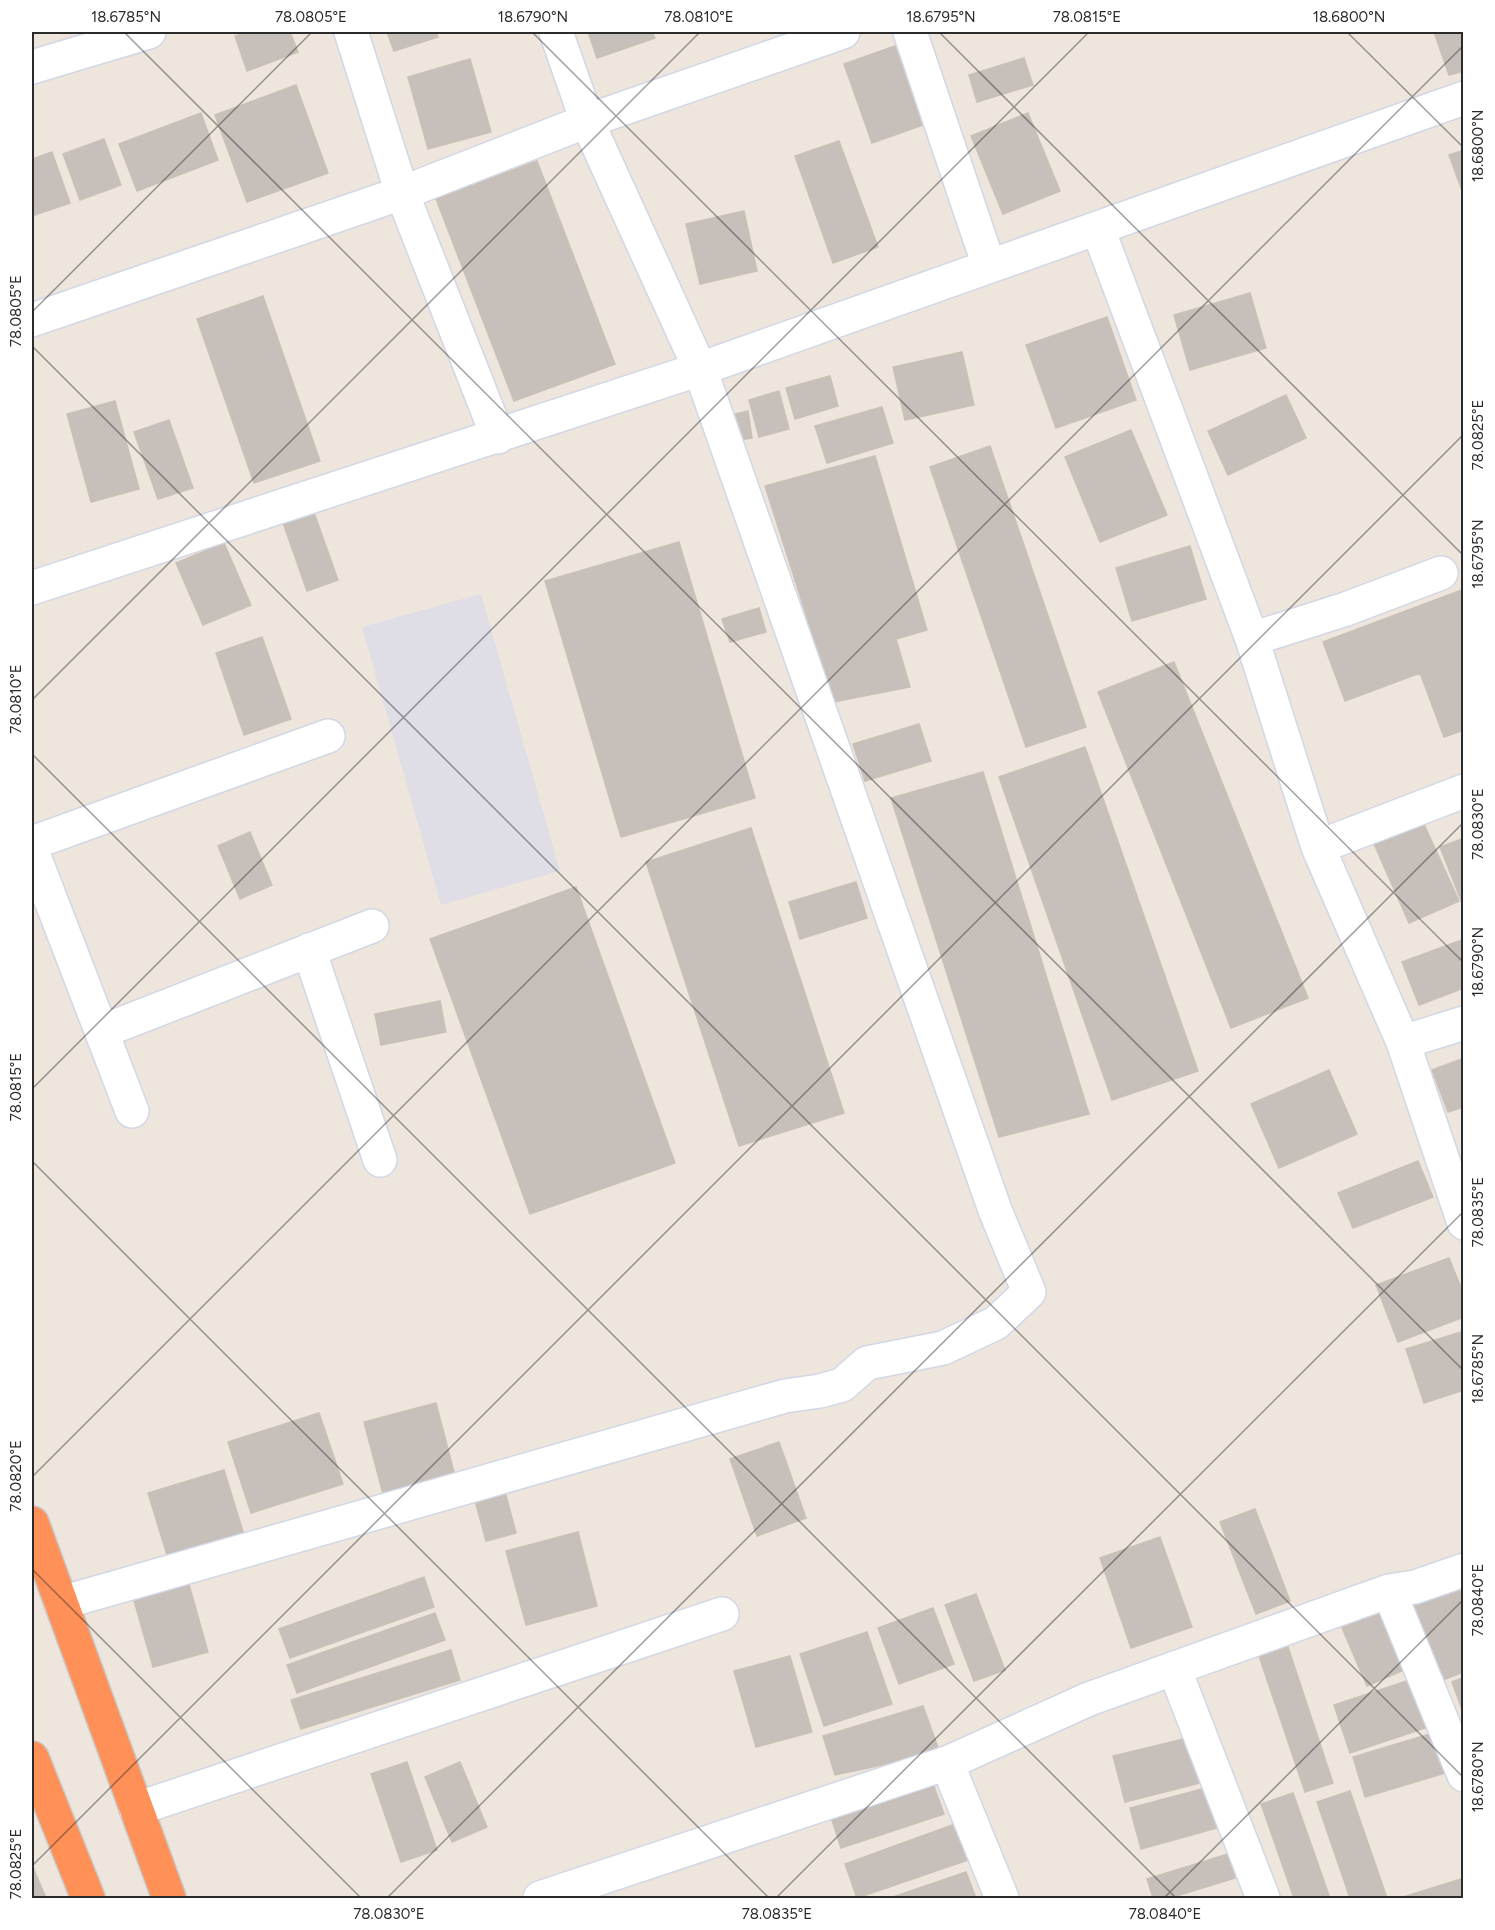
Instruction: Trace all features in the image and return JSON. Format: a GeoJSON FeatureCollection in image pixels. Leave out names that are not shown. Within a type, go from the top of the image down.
{"type":"FeatureCollection","features":[{"type":"Feature","properties":{"kind":"highway"},"geometry":{"type":"LineString","coordinates":[[32,1523],[169,1899]]}},
{"type":"Feature","properties":{"kind":"highway"},"geometry":{"type":"LineString","coordinates":[[35,1778],[88,1899]]}},
{"type":"Feature","properties":{"kind":"street"},"geometry":{"type":"LineString","coordinates":[[32,67],[149,32]]}},
{"type":"Feature","properties":{"kind":"street"},"geometry":{"type":"LineString","coordinates":[[351,32],[402,193],[498,437]]}},
{"type":"Feature","properties":{"kind":"street"},"geometry":{"type":"LineString","coordinates":[[61,1603],[785,1396],[842,1385],[867,1363],[943,1348],[996,1323],[1029,1292],[995,1210],[700,369],[587,121],[556,32]]}},
{"type":"Feature","properties":{"kind":"street"},"geometry":{"type":"LineString","coordinates":[[32,320],[402,193],[587,121],[843,32]]}},
{"type":"Feature","properties":{"kind":"street"},"geometry":{"type":"LineString","coordinates":[[910,32],[989,266]]}},
{"type":"Feature","properties":{"kind":"street"},"geometry":{"type":"LineString","coordinates":[[32,588],[700,369],[1464,98]]}},
{"type":"Feature","properties":{"kind":"street"},"geometry":{"type":"LineString","coordinates":[[1098,229],[1252,639],[1318,847],[1402,1042],[1464,1223]]}},
{"type":"Feature","properties":{"kind":"street"},"geometry":{"type":"LineString","coordinates":[[1252,639],[1441,573]]}},
{"type":"Feature","properties":{"kind":"street"},"geometry":{"type":"LineString","coordinates":[[32,843],[328,736]]}},
{"type":"Feature","properties":{"kind":"street"},"geometry":{"type":"LineString","coordinates":[[1318,847],[1464,791]]}},
{"type":"Feature","properties":{"kind":"street"},"geometry":{"type":"LineString","coordinates":[[32,851],[132,1111]]}},
{"type":"Feature","properties":{"kind":"street"},"geometry":{"type":"LineString","coordinates":[[103,1031],[372,926]]}},
{"type":"Feature","properties":{"kind":"street"},"geometry":{"type":"LineString","coordinates":[[309,951],[380,1160]]}},
{"type":"Feature","properties":{"kind":"street"},"geometry":{"type":"LineString","coordinates":[[1402,1042],[1464,1023]]}},
{"type":"Feature","properties":{"kind":"street"},"geometry":{"type":"LineString","coordinates":[[540,1899],[946,1763],[1089,1699],[1389,1591],[1414,1587],[1464,1570]]}},
{"type":"Feature","properties":{"kind":"street"},"geometry":{"type":"LineString","coordinates":[[1389,1591],[1462,1766]]}},
{"type":"Feature","properties":{"kind":"street"},"geometry":{"type":"LineString","coordinates":[[136,1809],[722,1614]]}},
{"type":"Feature","properties":{"kind":"street"},"geometry":{"type":"LineString","coordinates":[[1174,1668],[1263,1899]]}},
{"type":"Feature","properties":{"kind":"street"},"geometry":{"type":"LineString","coordinates":[[946,1763],[1002,1899]]}},
{"type":"Feature","properties":{"kind":"shaded area"},"geometry":{"type":"Polygon","coordinates":[[[481,594],[560,871],[441,905],[362,627],[481,594]]]}},
{"type":"Feature","properties":{"kind":"building"},"geometry":{"type":"Polygon","coordinates":[[[247,32],[290,32],[298,52],[247,71],[235,36],[247,32]]]}},
{"type":"Feature","properties":{"kind":"building"},"geometry":{"type":"Polygon","coordinates":[[[387,32],[436,32],[438,37],[394,51],[387,32]]]}},
{"type":"Feature","properties":{"kind":"building"},"geometry":{"type":"Polygon","coordinates":[[[588,32],[652,32],[655,38],[597,58],[588,32]]]}},
{"type":"Feature","properties":{"kind":"building"},"geometry":{"type":"Polygon","coordinates":[[[1434,32],[1464,32],[1464,71],[1449,75],[1434,32]]]}},
{"type":"Feature","properties":{"kind":"building"},"geometry":{"type":"Polygon","coordinates":[[[895,46],[923,125],[872,143],[844,64],[895,46]]]}},
{"type":"Feature","properties":{"kind":"building"},"geometry":{"type":"Polygon","coordinates":[[[1024,58],[1033,85],[977,102],[969,75],[1024,58]]]}},
{"type":"Feature","properties":{"kind":"building"},"geometry":{"type":"Polygon","coordinates":[[[470,59],[491,132],[428,149],[408,77],[470,59]]]}},
{"type":"Feature","properties":{"kind":"building"},"geometry":{"type":"Polygon","coordinates":[[[296,85],[328,173],[247,202],[215,115],[296,85]]]}},
{"type":"Feature","properties":{"kind":"building"},"geometry":{"type":"Polygon","coordinates":[[[201,113],[218,160],[137,191],[119,144],[201,113]]]}},
{"type":"Feature","properties":{"kind":"building"},"geometry":{"type":"Polygon","coordinates":[[[1028,113],[1060,191],[1003,214],[971,136],[1028,113]]]}},
{"type":"Feature","properties":{"kind":"building"},"geometry":{"type":"Polygon","coordinates":[[[104,139],[121,185],[80,200],[63,154],[104,139]]]}},
{"type":"Feature","properties":{"kind":"building"},"geometry":{"type":"Polygon","coordinates":[[[839,141],[878,247],[833,263],[795,156],[839,141]]]}},
{"type":"Feature","properties":{"kind":"building"},"geometry":{"type":"Polygon","coordinates":[[[1464,150],[1464,196],[1449,155],[1464,150]]]}},
{"type":"Feature","properties":{"kind":"building"},"geometry":{"type":"Polygon","coordinates":[[[52,152],[70,203],[32,216],[32,159],[52,152]]]}},
{"type":"Feature","properties":{"kind":"building"},"geometry":{"type":"Polygon","coordinates":[[[537,161],[615,364],[514,401],[436,199],[537,161]]]}},
{"type":"Feature","properties":{"kind":"building"},"geometry":{"type":"Polygon","coordinates":[[[744,211],[757,271],[700,284],[686,224],[744,211]]]}},
{"type":"Feature","properties":{"kind":"building"},"geometry":{"type":"Polygon","coordinates":[[[1250,293],[1266,348],[1190,370],[1174,315],[1250,293]]]}},
{"type":"Feature","properties":{"kind":"building"},"geometry":{"type":"Polygon","coordinates":[[[263,296],[320,461],[254,483],[197,319],[263,296]]]}},
{"type":"Feature","properties":{"kind":"building"},"geometry":{"type":"Polygon","coordinates":[[[1107,317],[1136,400],[1056,428],[1026,345],[1107,317]]]}},
{"type":"Feature","properties":{"kind":"building"},"geometry":{"type":"Polygon","coordinates":[[[962,352],[974,405],[905,420],[893,367],[962,352]]]}},
{"type":"Feature","properties":{"kind":"building"},"geometry":{"type":"Polygon","coordinates":[[[830,376],[838,406],[795,419],[786,388],[830,376]]]}},
{"type":"Feature","properties":{"kind":"building"},"geometry":{"type":"Polygon","coordinates":[[[779,391],[789,429],[759,437],[749,400],[779,391]]]}},
{"type":"Feature","properties":{"kind":"building"},"geometry":{"type":"Polygon","coordinates":[[[1286,395],[1306,438],[1228,475],[1208,431],[1286,395]]]}},
{"type":"Feature","properties":{"kind":"building"},"geometry":{"type":"Polygon","coordinates":[[[115,401],[139,489],[91,502],[67,414],[115,401]]]}},
{"type":"Feature","properties":{"kind":"building"},"geometry":{"type":"Polygon","coordinates":[[[882,407],[893,443],[827,463],[815,426],[882,407]]]}},
{"type":"Feature","properties":{"kind":"building"},"geometry":{"type":"Polygon","coordinates":[[[748,411],[752,438],[739,440],[735,414],[748,411]]]}},
{"type":"Feature","properties":{"kind":"building"},"geometry":{"type":"Polygon","coordinates":[[[169,420],[193,488],[158,499],[134,432],[169,420]]]}},
{"type":"Feature","properties":{"kind":"building"},"geometry":{"type":"Polygon","coordinates":[[[1131,430],[1167,515],[1100,542],[1065,457],[1131,430]]]}},
{"type":"Feature","properties":{"kind":"building"},"geometry":{"type":"Polygon","coordinates":[[[990,446],[1086,727],[1026,747],[930,467],[990,446]]]}},
{"type":"Feature","properties":{"kind":"building"},"geometry":{"type":"Polygon","coordinates":[[[875,456],[927,630],[896,639],[910,687],[834,702],[765,486],[875,456]]]}},
{"type":"Feature","properties":{"kind":"building"},"geometry":{"type":"Polygon","coordinates":[[[312,507],[338,580],[307,591],[281,517],[312,507]]]}},
{"type":"Feature","properties":{"kind":"building"},"geometry":{"type":"Polygon","coordinates":[[[679,542],[755,798],[621,837],[545,581],[679,542]]]}},
{"type":"Feature","properties":{"kind":"building"},"geometry":{"type":"Polygon","coordinates":[[[224,543],[251,605],[203,625],[176,563],[224,543]]]}},
{"type":"Feature","properties":{"kind":"building"},"geometry":{"type":"Polygon","coordinates":[[[1190,546],[1206,599],[1132,621],[1116,568],[1190,546]]]}},
{"type":"Feature","properties":{"kind":"building"},"geometry":{"type":"Polygon","coordinates":[[[1464,589],[1464,730],[1444,737],[1420,673],[1345,701],[1323,642],[1464,589]]]}},
{"type":"Feature","properties":{"kind":"building"},"geometry":{"type":"Polygon","coordinates":[[[759,608],[766,632],[730,642],[722,619],[759,608]]]}},
{"type":"Feature","properties":{"kind":"building"},"geometry":{"type":"Polygon","coordinates":[[[262,637],[291,719],[244,735],[216,653],[262,637]]]}},
{"type":"Feature","properties":{"kind":"building"},"geometry":{"type":"Polygon","coordinates":[[[1174,662],[1308,998],[1231,1028],[1098,692],[1174,662]]]}},
{"type":"Feature","properties":{"kind":"building"},"geometry":{"type":"Polygon","coordinates":[[[919,724],[931,761],[865,781],[853,744],[919,724]]]}},
{"type":"Feature","properties":{"kind":"building"},"geometry":{"type":"Polygon","coordinates":[[[1085,747],[1198,1071],[1112,1100],[999,777],[1085,747]]]}},
{"type":"Feature","properties":{"kind":"building"},"geometry":{"type":"Polygon","coordinates":[[[983,772],[1089,1114],[999,1137],[891,798],[983,772]]]}},
{"type":"Feature","properties":{"kind":"building"},"geometry":{"type":"Polygon","coordinates":[[[1423,822],[1459,901],[1409,923],[1374,844],[1423,822]]]}},
{"type":"Feature","properties":{"kind":"building"},"geometry":{"type":"Polygon","coordinates":[[[751,828],[844,1113],[739,1146],[646,862],[751,828]]]}},
{"type":"Feature","properties":{"kind":"building"},"geometry":{"type":"Polygon","coordinates":[[[250,832],[272,885],[240,899],[218,846],[250,832]]]}},
{"type":"Feature","properties":{"kind":"building"},"geometry":{"type":"Polygon","coordinates":[[[1464,838],[1464,908],[1440,847],[1464,838]]]}},
{"type":"Feature","properties":{"kind":"building"},"geometry":{"type":"Polygon","coordinates":[[[856,882],[867,918],[800,939],[789,902],[856,882]]]}},
{"type":"Feature","properties":{"kind":"building"},"geometry":{"type":"Polygon","coordinates":[[[576,887],[675,1163],[530,1214],[430,939],[576,887]]]}},
{"type":"Feature","properties":{"kind":"building"},"geometry":{"type":"Polygon","coordinates":[[[1464,939],[1464,988],[1419,1005],[1402,962],[1464,939]]]}},
{"type":"Feature","properties":{"kind":"building"},"geometry":{"type":"Polygon","coordinates":[[[440,1001],[446,1032],[381,1045],[375,1014],[440,1001]]]}},
{"type":"Feature","properties":{"kind":"building"},"geometry":{"type":"Polygon","coordinates":[[[1464,1058],[1464,1107],[1448,1112],[1432,1070],[1464,1058]]]}},
{"type":"Feature","properties":{"kind":"building"},"geometry":{"type":"Polygon","coordinates":[[[1329,1070],[1357,1134],[1279,1168],[1251,1104],[1329,1070]]]}},
{"type":"Feature","properties":{"kind":"building"},"geometry":{"type":"Polygon","coordinates":[[[1418,1161],[1433,1197],[1353,1228],[1338,1193],[1418,1161]]]}},
{"type":"Feature","properties":{"kind":"building"},"geometry":{"type":"Polygon","coordinates":[[[1449,1258],[1464,1295],[1464,1317],[1398,1342],[1376,1285],[1449,1258]]]}},
{"type":"Feature","properties":{"kind":"building"},"geometry":{"type":"Polygon","coordinates":[[[1464,1331],[1464,1390],[1424,1403],[1406,1349],[1464,1331]]]}},
{"type":"Feature","properties":{"kind":"building"},"geometry":{"type":"Polygon","coordinates":[[[436,1403],[455,1476],[383,1494],[364,1422],[436,1403]]]}},
{"type":"Feature","properties":{"kind":"building"},"geometry":{"type":"Polygon","coordinates":[[[319,1413],[343,1484],[251,1513],[228,1442],[319,1413]]]}},
{"type":"Feature","properties":{"kind":"building"},"geometry":{"type":"Polygon","coordinates":[[[779,1442],[806,1518],[757,1536],[730,1459],[779,1442]]]}},
{"type":"Feature","properties":{"kind":"building"},"geometry":{"type":"Polygon","coordinates":[[[224,1470],[244,1535],[168,1558],[148,1493],[224,1470]]]}},
{"type":"Feature","properties":{"kind":"building"},"geometry":{"type":"Polygon","coordinates":[[[503,1484],[516,1533],[486,1541],[473,1493],[503,1484]]]}},
{"type":"Feature","properties":{"kind":"building"},"geometry":{"type":"Polygon","coordinates":[[[1255,1509],[1290,1601],[1256,1614],[1220,1522],[1255,1509]]]}},
{"type":"Feature","properties":{"kind":"building"},"geometry":{"type":"Polygon","coordinates":[[[578,1532],[597,1606],[526,1625],[506,1551],[578,1532]]]}},
{"type":"Feature","properties":{"kind":"building"},"geometry":{"type":"Polygon","coordinates":[[[1160,1537],[1192,1627],[1131,1648],[1100,1558],[1160,1537]]]}},
{"type":"Feature","properties":{"kind":"building"},"geometry":{"type":"Polygon","coordinates":[[[424,1577],[434,1607],[290,1658],[279,1629],[424,1577]]]}},
{"type":"Feature","properties":{"kind":"building"},"geometry":{"type":"Polygon","coordinates":[[[188,1581],[208,1652],[153,1667],[133,1597],[188,1581]]]}},
{"type":"Feature","properties":{"kind":"building"},"geometry":{"type":"Polygon","coordinates":[[[1459,1589],[1464,1602],[1464,1672],[1440,1681],[1413,1606],[1459,1589]]]}},
{"type":"Feature","properties":{"kind":"building"},"geometry":{"type":"Polygon","coordinates":[[[976,1594],[1005,1670],[974,1681],[945,1605],[976,1594]]]}},
{"type":"Feature","properties":{"kind":"building"},"geometry":{"type":"Polygon","coordinates":[[[1388,1607],[1413,1666],[1367,1686],[1342,1628],[1388,1607]]]}},
{"type":"Feature","properties":{"kind":"building"},"geometry":{"type":"Polygon","coordinates":[[[933,1608],[954,1664],[899,1684],[878,1628],[933,1608]]]}},
{"type":"Feature","properties":{"kind":"building"},"geometry":{"type":"Polygon","coordinates":[[[435,1613],[445,1640],[297,1693],[287,1665],[435,1613]]]}},
{"type":"Feature","properties":{"kind":"building"},"geometry":{"type":"Polygon","coordinates":[[[867,1632],[892,1704],[824,1726],[800,1654],[867,1632]]]}},
{"type":"Feature","properties":{"kind":"building"},"geometry":{"type":"Polygon","coordinates":[[[1288,1647],[1333,1783],[1305,1792],[1259,1656],[1288,1647]]]}},
{"type":"Feature","properties":{"kind":"building"},"geometry":{"type":"Polygon","coordinates":[[[451,1650],[460,1680],[301,1729],[291,1700],[451,1650]]]}},
{"type":"Feature","properties":{"kind":"building"},"geometry":{"type":"Polygon","coordinates":[[[790,1656],[812,1732],[756,1747],[734,1671],[790,1656]]]}},
{"type":"Feature","properties":{"kind":"building"},"geometry":{"type":"Polygon","coordinates":[[[1422,1676],[1437,1724],[1350,1753],[1334,1705],[1422,1676]]]}},
{"type":"Feature","properties":{"kind":"building"},"geometry":{"type":"Polygon","coordinates":[[[1464,1677],[1464,1715],[1452,1682],[1464,1677]]]}},
{"type":"Feature","properties":{"kind":"building"},"geometry":{"type":"Polygon","coordinates":[[[923,1706],[940,1753],[835,1775],[823,1736],[923,1706]]]}},
{"type":"Feature","properties":{"kind":"building"},"geometry":{"type":"Polygon","coordinates":[[[1440,1731],[1452,1771],[1365,1797],[1353,1757],[1440,1731]]]}},
{"type":"Feature","properties":{"kind":"building"},"geometry":{"type":"Polygon","coordinates":[[[1188,1738],[1200,1783],[1125,1802],[1113,1756],[1188,1738]]]}},
{"type":"Feature","properties":{"kind":"building"},"geometry":{"type":"Polygon","coordinates":[[[407,1762],[437,1850],[401,1862],[371,1774],[407,1762]]]}},
{"type":"Feature","properties":{"kind":"building"},"geometry":{"type":"Polygon","coordinates":[[[460,1762],[487,1827],[452,1842],[425,1777],[460,1762]]]}},
{"type":"Feature","properties":{"kind":"building"},"geometry":{"type":"Polygon","coordinates":[[[931,1778],[944,1814],[841,1848],[829,1811],[931,1778]]]}},
{"type":"Feature","properties":{"kind":"building"},"geometry":{"type":"Polygon","coordinates":[[[1206,1788],[1217,1828],[1141,1849],[1130,1808],[1206,1788]]]}},
{"type":"Feature","properties":{"kind":"building"},"geometry":{"type":"Polygon","coordinates":[[[1350,1791],[1387,1898],[1350,1898],[1317,1802],[1350,1791]]]}},
{"type":"Feature","properties":{"kind":"building"},"geometry":{"type":"Polygon","coordinates":[[[1293,1793],[1330,1898],[1294,1898],[1261,1804],[1293,1793]]]}},
{"type":"Feature","properties":{"kind":"building"},"geometry":{"type":"Polygon","coordinates":[[[955,1824],[968,1860],[857,1898],[845,1864],[955,1824]]]}},
{"type":"Feature","properties":{"kind":"building"},"geometry":{"type":"Polygon","coordinates":[[[1228,1854],[1235,1878],[1170,1898],[1153,1898],[1147,1879],[1228,1854]]]}},
{"type":"Feature","properties":{"kind":"building"},"geometry":{"type":"Polygon","coordinates":[[[32,1865],[46,1898],[32,1898],[32,1865]]]}},
{"type":"Feature","properties":{"kind":"building"},"geometry":{"type":"Polygon","coordinates":[[[966,1872],[976,1898],[890,1898],[966,1872]]]}},
{"type":"Feature","properties":{"kind":"building"},"geometry":{"type":"Polygon","coordinates":[[[1464,1878],[1464,1898],[1400,1898],[1464,1878]]]}}]}
